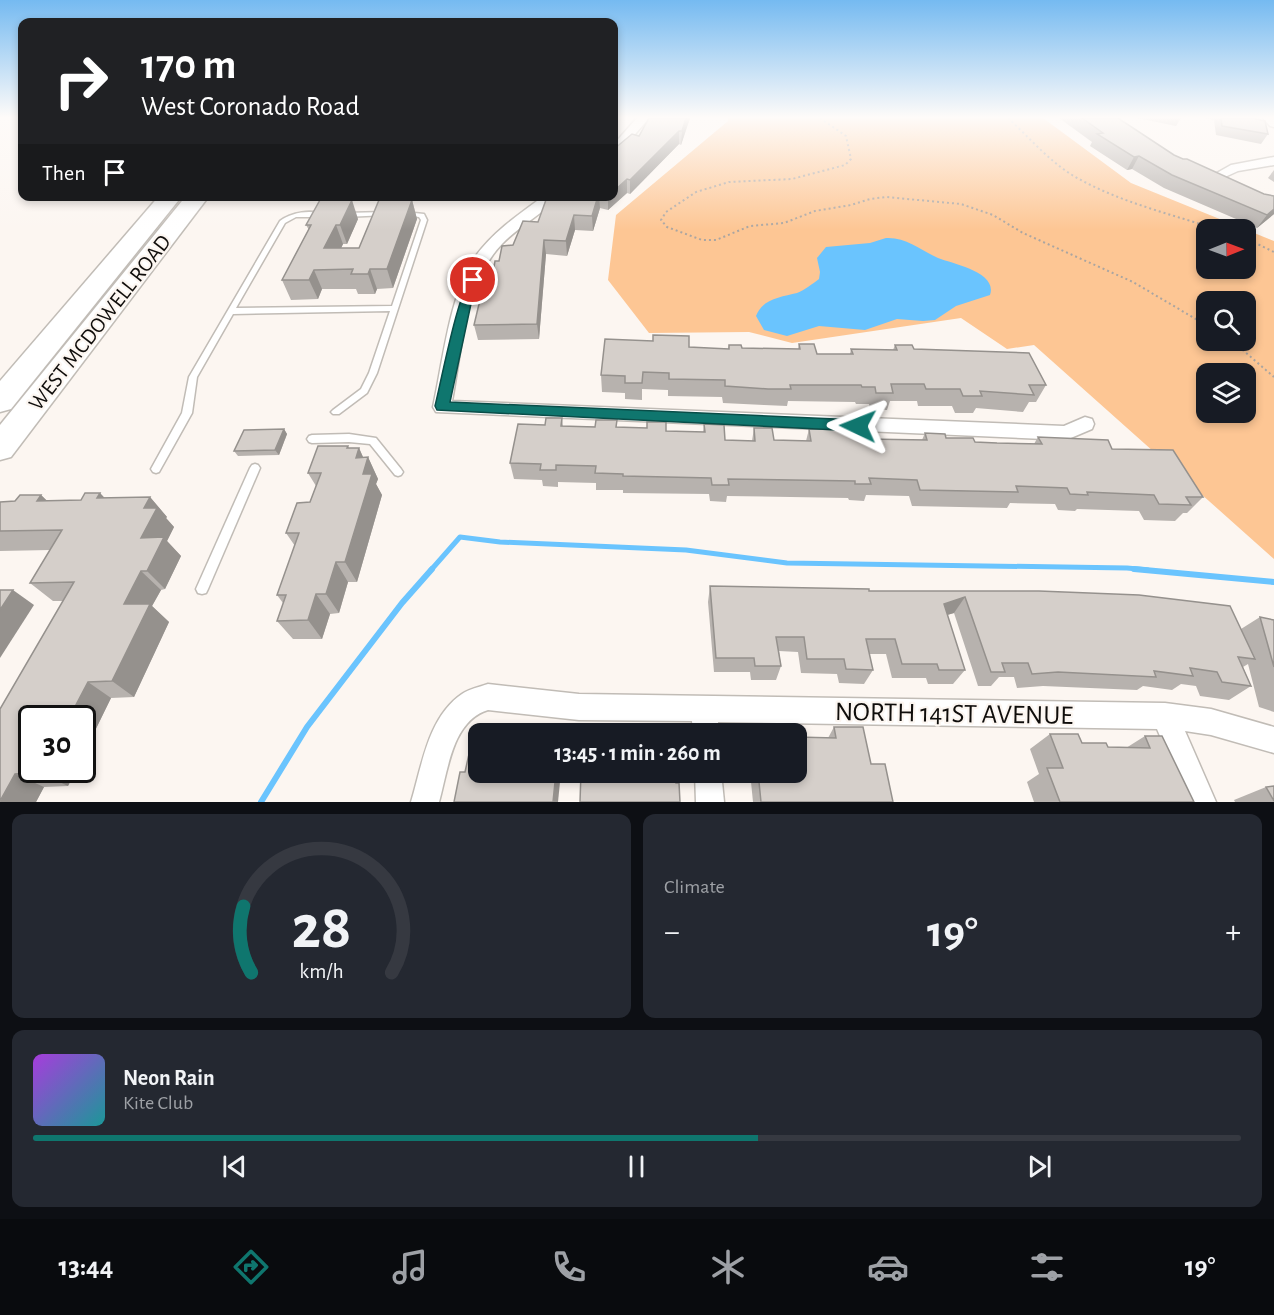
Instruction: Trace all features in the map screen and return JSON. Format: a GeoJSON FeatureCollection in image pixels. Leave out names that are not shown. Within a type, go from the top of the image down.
{"type":"FeatureCollection","features":[{"type":"Feature","properties":{"kind":"main road","name":"WEST MCDOWELL ROAD"},"geometry":{"type":"LineString","coordinates":[[0,401],[167,201]]}},
{"type":"Feature","properties":{"kind":"main road","name":"WEST MCDOWELL ROAD"},"geometry":{"type":"LineString","coordinates":[[0,448],[194,201]]}},
{"type":"Feature","properties":{"kind":"main road"},"geometry":{"type":"LineString","coordinates":[[130,246],[159,246]]}},
{"type":"Feature","properties":{"kind":"street"},"geometry":{"type":"LineString","coordinates":[[1231,186],[1209,176],[1234,168],[1274,161]]}},
{"type":"Feature","properties":{"kind":"street"},"geometry":{"type":"LineString","coordinates":[[547,201],[503,235],[479,262],[466,299],[442,406],[1066,433],[1085,424]]}},
{"type":"Feature","properties":{"kind":"street","name":"NORTH 141ST AVENUE"},"geometry":{"type":"LineString","coordinates":[[425,802],[445,733],[458,714],[472,702],[488,697],[705,721],[1165,716],[1211,722],[1274,740]]}},
{"type":"Feature","properties":{"kind":"street"},"geometry":{"type":"LineString","coordinates":[[1165,716],[1202,802]]}},
{"type":"Feature","properties":{"kind":"street"},"geometry":{"type":"LineString","coordinates":[[709,783],[710,802]]}},
{"type":"Feature","properties":{"kind":"lane"},"geometry":{"type":"LineString","coordinates":[[156,469],[187,413],[193,377],[288,217],[422,215],[424,220],[373,373],[364,391],[336,412]]}},
{"type":"Feature","properties":{"kind":"lane"},"geometry":{"type":"LineString","coordinates":[[231,311],[395,308]]}},
{"type":"Feature","properties":{"kind":"lane"},"geometry":{"type":"LineString","coordinates":[[312,440],[349,438],[373,441],[398,472]]}},
{"type":"Feature","properties":{"kind":"lane"},"geometry":{"type":"LineString","coordinates":[[202,589],[255,468]]}},
{"type":"Feature","properties":{"kind":"path"},"geometry":{"type":"LineString","coordinates":[[851,155],[851,159],[845,165],[792,179],[729,182],[696,192],[666,212],[661,220],[667,227],[702,240],[716,240],[750,226],[784,223],[815,211],[851,205],[870,199],[885,197],[961,204],[993,215],[1023,232],[1133,282],[1196,319]]}},
{"type":"Feature","properties":{"kind":"path"},"geometry":{"type":"LineString","coordinates":[[1048,155],[1080,180],[1105,191],[1196,222]]}},
{"type":"Feature","properties":{"kind":"path"},"geometry":{"type":"LineString","coordinates":[[1256,243],[1274,252]]}},
{"type":"Feature","properties":{"kind":"path"},"geometry":{"type":"LineString","coordinates":[[1244,351],[1274,377]]}},
{"type":"Feature","properties":{"kind":"shaded area"},"geometry":{"type":"Polygon","coordinates":[[[687,155],[1094,155],[1131,183],[1220,219],[1196,219],[1196,279],[1256,279],[1256,234],[1274,241],[1274,559],[1034,345],[1007,349],[961,318],[792,343],[749,332],[649,333],[608,280],[616,215],[687,155]]]}},
{"type":"Feature","properties":{"kind":"water"},"geometry":{"type":"Polygon","coordinates":[[[886,238],[907,242],[938,258],[973,270],[987,280],[991,287],[990,295],[956,306],[935,320],[897,319],[865,330],[819,326],[787,336],[764,330],[756,316],[759,310],[767,302],[800,292],[819,279],[817,258],[826,247],[870,243],[886,238]]]}},
{"type":"Feature","properties":{"kind":"building"},"geometry":{"type":"Polygon","coordinates":[[[618,155],[655,155],[630,180],[627,179],[618,187],[618,155]]]}},
{"type":"Feature","properties":{"kind":"building"},"geometry":{"type":"Polygon","coordinates":[[[1131,155],[1175,155],[1187,159],[1264,194],[1274,196],[1274,209],[1267,215],[1172,175],[1139,156],[1131,155]]]}},
{"type":"Feature","properties":{"kind":"building"},"geometry":{"type":"Polygon","coordinates":[[[319,201],[352,201],[340,225],[336,225],[324,248],[359,248],[379,201],[412,201],[387,269],[370,269],[368,274],[351,274],[353,269],[314,270],[309,280],[282,280],[311,225],[306,225],[319,201]]]}},
{"type":"Feature","properties":{"kind":"building"},"geometry":{"type":"Polygon","coordinates":[[[546,201],[596,201],[592,216],[574,215],[566,241],[544,240],[537,324],[474,325],[484,283],[491,283],[495,261],[499,261],[502,246],[513,245],[523,221],[538,222],[546,201]]]}},
{"type":"Feature","properties":{"kind":"building"},"geometry":{"type":"Polygon","coordinates":[[[653,335],[689,336],[689,347],[729,349],[729,345],[741,345],[742,348],[800,349],[799,344],[814,344],[817,354],[853,354],[851,349],[897,350],[895,345],[912,345],[914,349],[1029,353],[1046,385],[1029,385],[1034,395],[980,391],[982,396],[963,396],[960,389],[926,389],[924,384],[891,384],[893,393],[876,393],[875,387],[862,387],[861,385],[790,385],[791,389],[768,389],[725,386],[725,380],[669,379],[669,373],[643,372],[642,383],[625,383],[625,376],[601,375],[605,339],[653,341],[653,335]]]}},
{"type":"Feature","properties":{"kind":"building"},"geometry":{"type":"Polygon","coordinates":[[[546,418],[562,418],[561,426],[595,427],[596,420],[617,420],[616,427],[647,428],[647,422],[666,422],[666,431],[705,432],[704,424],[724,425],[725,440],[755,441],[754,428],[772,428],[774,440],[811,441],[809,429],[863,430],[865,439],[927,440],[925,433],[945,434],[946,438],[973,438],[975,442],[997,443],[1042,444],[1038,437],[1108,440],[1112,449],[1173,450],[1203,497],[1186,497],[1191,505],[1159,504],[1154,495],[1087,492],[1088,495],[1070,494],[1067,488],[1016,486],[1018,492],[920,490],[917,480],[869,478],[871,484],[855,484],[855,481],[728,479],[729,485],[712,485],[711,478],[623,476],[623,474],[595,473],[596,466],[556,465],[556,470],[540,470],[541,464],[510,463],[518,424],[545,425],[546,418]]]}},
{"type":"Feature","properties":{"kind":"building"},"geometry":{"type":"Polygon","coordinates":[[[284,429],[275,450],[234,451],[244,430],[284,429]]]}},
{"type":"Feature","properties":{"kind":"building"},"geometry":{"type":"Polygon","coordinates":[[[318,446],[359,448],[356,458],[368,457],[363,474],[372,474],[345,562],[336,562],[326,594],[316,594],[308,620],[277,621],[286,595],[277,595],[299,533],[286,533],[297,503],[310,502],[321,473],[308,473],[318,446]]]}},
{"type":"Feature","properties":{"kind":"building"},"geometry":{"type":"Polygon","coordinates":[[[85,493],[100,493],[97,498],[150,497],[144,508],[157,508],[141,538],[164,537],[147,571],[141,571],[124,604],[150,604],[112,681],[88,682],[76,705],[18,705],[18,774],[15,774],[0,801],[0,709],[74,582],[30,583],[62,530],[0,531],[0,502],[15,501],[20,495],[41,495],[37,501],[81,500],[85,493]]]}},
{"type":"Feature","properties":{"kind":"building"},"geometry":{"type":"Polygon","coordinates":[[[710,586],[869,589],[869,591],[1039,591],[1139,595],[1230,606],[1255,659],[1238,657],[1251,686],[1222,682],[1217,672],[1190,668],[1193,676],[1154,671],[1156,677],[1058,672],[1032,674],[1028,663],[1002,663],[1005,672],[991,672],[965,597],[944,604],[965,670],[939,670],[937,664],[902,664],[895,639],[866,639],[873,670],[846,669],[844,659],[807,659],[804,637],[776,637],[781,666],[755,666],[754,658],[716,658],[710,586]]]}},
{"type":"Feature","properties":{"kind":"building"},"geometry":{"type":"Polygon","coordinates":[[[0,590],[13,590],[0,610],[0,590]]]}},
{"type":"Feature","properties":{"kind":"building"},"geometry":{"type":"Polygon","coordinates":[[[1260,617],[1274,620],[1274,667],[1260,617]]]}},
{"type":"Feature","properties":{"kind":"building"},"geometry":{"type":"Polygon","coordinates":[[[834,727],[863,727],[871,764],[885,764],[893,802],[761,802],[759,783],[807,783],[807,737],[836,738],[834,727]]]}},
{"type":"Feature","properties":{"kind":"building"},"geometry":{"type":"Polygon","coordinates":[[[1050,734],[1078,734],[1082,743],[1106,743],[1108,747],[1150,748],[1145,736],[1162,736],[1194,802],[1060,802],[1047,768],[1063,768],[1050,734]]]}},
{"type":"Feature","properties":{"kind":"building"},"geometry":{"type":"Polygon","coordinates":[[[468,758],[468,783],[555,783],[553,802],[454,802],[460,772],[465,772],[468,758]]]}},
{"type":"Feature","properties":{"kind":"building"},"geometry":{"type":"Polygon","coordinates":[[[581,783],[679,783],[680,802],[580,802],[581,783]]]}},
{"type":"Feature","properties":{"kind":"building"},"geometry":{"type":"Polygon","coordinates":[[[1274,786],[1274,801],[1266,787],[1274,786]]]}},
{"type":"Feature","properties":{"kind":"waterway"},"geometry":{"type":"LineString","coordinates":[[431,570],[460,537],[500,542],[686,550],[787,563],[1148,570]]}},
{"type":"Feature","properties":{"kind":"waterway"},"geometry":{"type":"LineString","coordinates":[[261,802],[307,727],[402,603],[432,569]]}},
{"type":"Feature","properties":{"kind":"waterway"},"geometry":{"type":"LineString","coordinates":[[1134,569],[1274,582]]}},
{"type":"Feature","properties":{"kind":"route"},"geometry":{"type":"LineString","coordinates":[[473,280],[466,299],[442,406],[858,426]]}}]}
